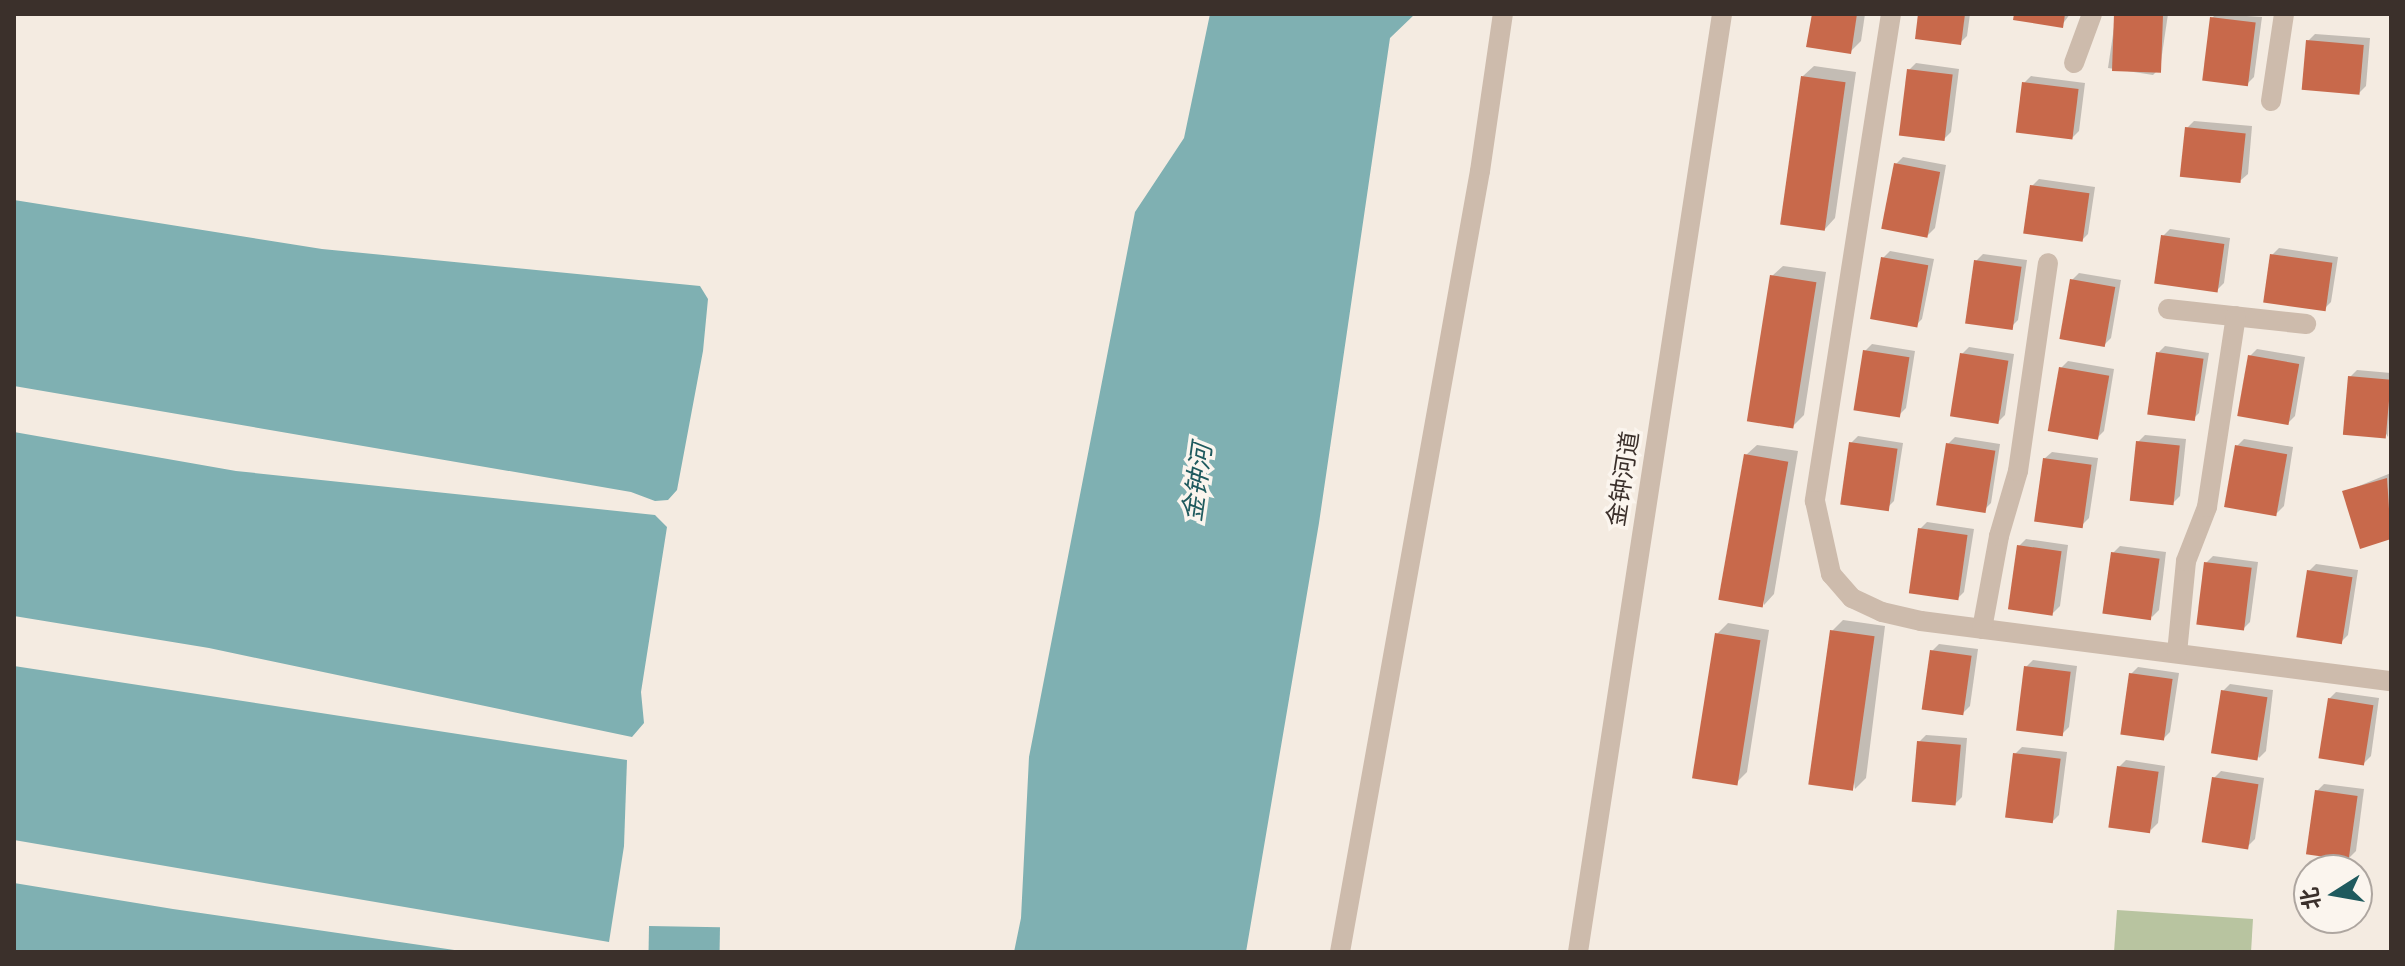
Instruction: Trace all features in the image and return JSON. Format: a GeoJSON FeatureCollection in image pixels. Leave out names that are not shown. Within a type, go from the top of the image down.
{"type":"FeatureCollection","features":[{"type":"Feature","properties":{"kind":"street"},"geometry":{"type":"LineString","coordinates":[[1340,952],[1480,171],[1503,14]]}},
{"type":"Feature","properties":{"kind":"street","name":"金钟河道"},"geometry":{"type":"LineString","coordinates":[[1578,952],[1722,14]]}},
{"type":"Feature","properties":{"kind":"street"},"geometry":{"type":"LineString","coordinates":[[1891,14],[1815,501],[1820,542],[1831,574],[1852,598],[1882,612],[1982,629],[2391,681]]}},
{"type":"Feature","properties":{"kind":"street"},"geometry":{"type":"LineString","coordinates":[[2074,63],[2092,14]]}},
{"type":"Feature","properties":{"kind":"street"},"geometry":{"type":"LineString","coordinates":[[2271,101],[2284,14]]}},
{"type":"Feature","properties":{"kind":"street"},"geometry":{"type":"LineString","coordinates":[[1982,629],[1999,536],[2018,471],[2048,263]]}},
{"type":"Feature","properties":{"kind":"street"},"geometry":{"type":"LineString","coordinates":[[2168,309],[2306,324]]}},
{"type":"Feature","properties":{"kind":"street"},"geometry":{"type":"LineString","coordinates":[[2177,653],[2186,561],[2207,507],[2236,316]]}},
{"type":"Feature","properties":{"kind":"green space"},"geometry":{"type":"Polygon","coordinates":[[[2117,910],[2253,919],[2251,952],[2114,952],[2117,910]]]}},
{"type":"Feature","properties":{"kind":"water","name":"金钟河"},"geometry":{"type":"Polygon","coordinates":[[[1210,14],[1415,14],[1390,38],[1319,523],[1246,952],[1014,952],[1021,918],[1029,757],[1135,212],[1184,138],[1210,14]]]}},
{"type":"Feature","properties":{"kind":"water"},"geometry":{"type":"Polygon","coordinates":[[[14,200],[322,249],[700,286],[708,299],[703,351],[677,490],[668,500],[655,501],[631,492],[14,386],[14,200]]]}},
{"type":"Feature","properties":{"kind":"water"},"geometry":{"type":"Polygon","coordinates":[[[14,432],[236,471],[655,515],[667,527],[641,692],[644,723],[632,737],[209,648],[14,616],[14,432]]]}},
{"type":"Feature","properties":{"kind":"water"},"geometry":{"type":"Polygon","coordinates":[[[14,666],[627,760],[624,846],[609,942],[14,840],[14,666]]]}},
{"type":"Feature","properties":{"kind":"water"},"geometry":{"type":"Polygon","coordinates":[[[14,883],[173,909],[468,952],[14,952],[14,883]]]}},
{"type":"Feature","properties":{"kind":"water"},"geometry":{"type":"Polygon","coordinates":[[[649,926],[720,927],[720,952],[649,952],[649,926]]]}},
{"type":"Feature","properties":{"kind":"building"},"geometry":{"type":"Polygon","coordinates":[[[1812,14],[1857,14],[1851,54],[1806,47],[1812,14]]]}},
{"type":"Feature","properties":{"kind":"building"},"geometry":{"type":"Polygon","coordinates":[[[1918,14],[1965,14],[1961,45],[1915,39],[1918,14]]]}},
{"type":"Feature","properties":{"kind":"building"},"geometry":{"type":"Polygon","coordinates":[[[2014,14],[2065,14],[2063,28],[2013,20],[2014,14]]]}},
{"type":"Feature","properties":{"kind":"building"},"geometry":{"type":"Polygon","coordinates":[[[2114,14],[2163,16],[2161,73],[2112,71],[2114,14]]]}},
{"type":"Feature","properties":{"kind":"building"},"geometry":{"type":"Polygon","coordinates":[[[2210,17],[2256,23],[2248,86],[2202,81],[2210,17]]]}},
{"type":"Feature","properties":{"kind":"building"},"geometry":{"type":"Polygon","coordinates":[[[2306,40],[2364,45],[2359,95],[2302,90],[2306,40]]]}},
{"type":"Feature","properties":{"kind":"building"},"geometry":{"type":"Polygon","coordinates":[[[1907,69],[1953,75],[1944,141],[1899,136],[1907,69]]]}},
{"type":"Feature","properties":{"kind":"building"},"geometry":{"type":"Polygon","coordinates":[[[1801,76],[1846,82],[1825,231],[1780,225],[1801,76]]]}},
{"type":"Feature","properties":{"kind":"building"},"geometry":{"type":"Polygon","coordinates":[[[2022,82],[2079,89],[2072,140],[2016,133],[2022,82]]]}},
{"type":"Feature","properties":{"kind":"building"},"geometry":{"type":"Polygon","coordinates":[[[2185,127],[2246,133],[2240,183],[2180,177],[2185,127]]]}},
{"type":"Feature","properties":{"kind":"building"},"geometry":{"type":"Polygon","coordinates":[[[1894,163],[1940,172],[1927,238],[1881,229],[1894,163]]]}},
{"type":"Feature","properties":{"kind":"building"},"geometry":{"type":"Polygon","coordinates":[[[2030,185],[2089,193],[2083,242],[2023,234],[2030,185]]]}},
{"type":"Feature","properties":{"kind":"building"},"geometry":{"type":"Polygon","coordinates":[[[2161,235],[2224,244],[2218,292],[2154,284],[2161,235]]]}},
{"type":"Feature","properties":{"kind":"building"},"geometry":{"type":"Polygon","coordinates":[[[2270,254],[2332,263],[2326,311],[2263,303],[2270,254]]]}},
{"type":"Feature","properties":{"kind":"building"},"geometry":{"type":"Polygon","coordinates":[[[1881,257],[1928,265],[1917,327],[1870,319],[1881,257]]]}},
{"type":"Feature","properties":{"kind":"building"},"geometry":{"type":"Polygon","coordinates":[[[1974,260],[2022,267],[2013,330],[1965,323],[1974,260]]]}},
{"type":"Feature","properties":{"kind":"building"},"geometry":{"type":"Polygon","coordinates":[[[1770,275],[1816,282],[1793,429],[1747,421],[1770,275]]]}},
{"type":"Feature","properties":{"kind":"building"},"geometry":{"type":"Polygon","coordinates":[[[2070,279],[2115,287],[2105,347],[2059,339],[2070,279]]]}},
{"type":"Feature","properties":{"kind":"building"},"geometry":{"type":"Polygon","coordinates":[[[1863,350],[1909,357],[1900,418],[1853,410],[1863,350]]]}},
{"type":"Feature","properties":{"kind":"building"},"geometry":{"type":"Polygon","coordinates":[[[2156,352],[2204,359],[2195,421],[2147,414],[2156,352]]]}},
{"type":"Feature","properties":{"kind":"building"},"geometry":{"type":"Polygon","coordinates":[[[1960,353],[2008,361],[1998,424],[1950,416],[1960,353]]]}},
{"type":"Feature","properties":{"kind":"building"},"geometry":{"type":"Polygon","coordinates":[[[2248,355],[2299,364],[2288,425],[2237,416],[2248,355]]]}},
{"type":"Feature","properties":{"kind":"building"},"geometry":{"type":"Polygon","coordinates":[[[2059,367],[2109,376],[2098,440],[2048,431],[2059,367]]]}},
{"type":"Feature","properties":{"kind":"building"},"geometry":{"type":"Polygon","coordinates":[[[2348,376],[2391,380],[2386,439],[2343,435],[2348,376]]]}},
{"type":"Feature","properties":{"kind":"building"},"geometry":{"type":"Polygon","coordinates":[[[2136,441],[2180,446],[2173,505],[2130,501],[2136,441]]]}},
{"type":"Feature","properties":{"kind":"building"},"geometry":{"type":"Polygon","coordinates":[[[1849,442],[1898,449],[1889,511],[1840,504],[1849,442]]]}},
{"type":"Feature","properties":{"kind":"building"},"geometry":{"type":"Polygon","coordinates":[[[1946,443],[1995,451],[1986,513],[1936,505],[1946,443]]]}},
{"type":"Feature","properties":{"kind":"building"},"geometry":{"type":"Polygon","coordinates":[[[2235,445],[2287,454],[2276,516],[2224,507],[2235,445]]]}},
{"type":"Feature","properties":{"kind":"building"},"geometry":{"type":"Polygon","coordinates":[[[1744,454],[1788,462],[1763,608],[1718,600],[1744,454]]]}},
{"type":"Feature","properties":{"kind":"building"},"geometry":{"type":"Polygon","coordinates":[[[2043,458],[2092,465],[2083,528],[2034,521],[2043,458]]]}},
{"type":"Feature","properties":{"kind":"building"},"geometry":{"type":"Polygon","coordinates":[[[2387,478],[2391,539],[2360,549],[2342,491],[2387,478]]]}},
{"type":"Feature","properties":{"kind":"building"},"geometry":{"type":"Polygon","coordinates":[[[1918,528],[1968,535],[1958,600],[1909,593],[1918,528]]]}},
{"type":"Feature","properties":{"kind":"building"},"geometry":{"type":"Polygon","coordinates":[[[2017,545],[2062,551],[2053,616],[2008,609],[2017,545]]]}},
{"type":"Feature","properties":{"kind":"building"},"geometry":{"type":"Polygon","coordinates":[[[2111,552],[2160,559],[2151,620],[2102,613],[2111,552]]]}},
{"type":"Feature","properties":{"kind":"building"},"geometry":{"type":"Polygon","coordinates":[[[2204,562],[2252,568],[2244,630],[2196,625],[2204,562]]]}},
{"type":"Feature","properties":{"kind":"building"},"geometry":{"type":"Polygon","coordinates":[[[2307,570],[2352,577],[2342,644],[2296,637],[2307,570]]]}},
{"type":"Feature","properties":{"kind":"building"},"geometry":{"type":"Polygon","coordinates":[[[1830,630],[1875,636],[1853,791],[1808,784],[1830,630]]]}},
{"type":"Feature","properties":{"kind":"building"},"geometry":{"type":"Polygon","coordinates":[[[1715,633],[1760,640],[1737,785],[1692,778],[1715,633]]]}},
{"type":"Feature","properties":{"kind":"building"},"geometry":{"type":"Polygon","coordinates":[[[1930,650],[1972,656],[1963,715],[1922,709],[1930,650]]]}},
{"type":"Feature","properties":{"kind":"building"},"geometry":{"type":"Polygon","coordinates":[[[2024,666],[2071,672],[2063,736],[2016,731],[2024,666]]]}},
{"type":"Feature","properties":{"kind":"building"},"geometry":{"type":"Polygon","coordinates":[[[2129,673],[2173,679],[2164,741],[2120,734],[2129,673]]]}},
{"type":"Feature","properties":{"kind":"building"},"geometry":{"type":"Polygon","coordinates":[[[2221,690],[2267,697],[2257,761],[2211,753],[2221,690]]]}},
{"type":"Feature","properties":{"kind":"building"},"geometry":{"type":"Polygon","coordinates":[[[2328,698],[2373,705],[2364,765],[2318,758],[2328,698]]]}},
{"type":"Feature","properties":{"kind":"building"},"geometry":{"type":"Polygon","coordinates":[[[1917,741],[1961,745],[1956,806],[1912,802],[1917,741]]]}},
{"type":"Feature","properties":{"kind":"building"},"geometry":{"type":"Polygon","coordinates":[[[2013,753],[2061,759],[2053,823],[2005,818],[2013,753]]]}},
{"type":"Feature","properties":{"kind":"building"},"geometry":{"type":"Polygon","coordinates":[[[2117,766],[2159,772],[2150,833],[2108,827],[2117,766]]]}},
{"type":"Feature","properties":{"kind":"building"},"geometry":{"type":"Polygon","coordinates":[[[2212,777],[2258,784],[2248,850],[2202,842],[2212,777]]]}},
{"type":"Feature","properties":{"kind":"building"},"geometry":{"type":"Polygon","coordinates":[[[2315,790],[2358,796],[2349,854],[2306,854],[2315,790]]]}}]}
